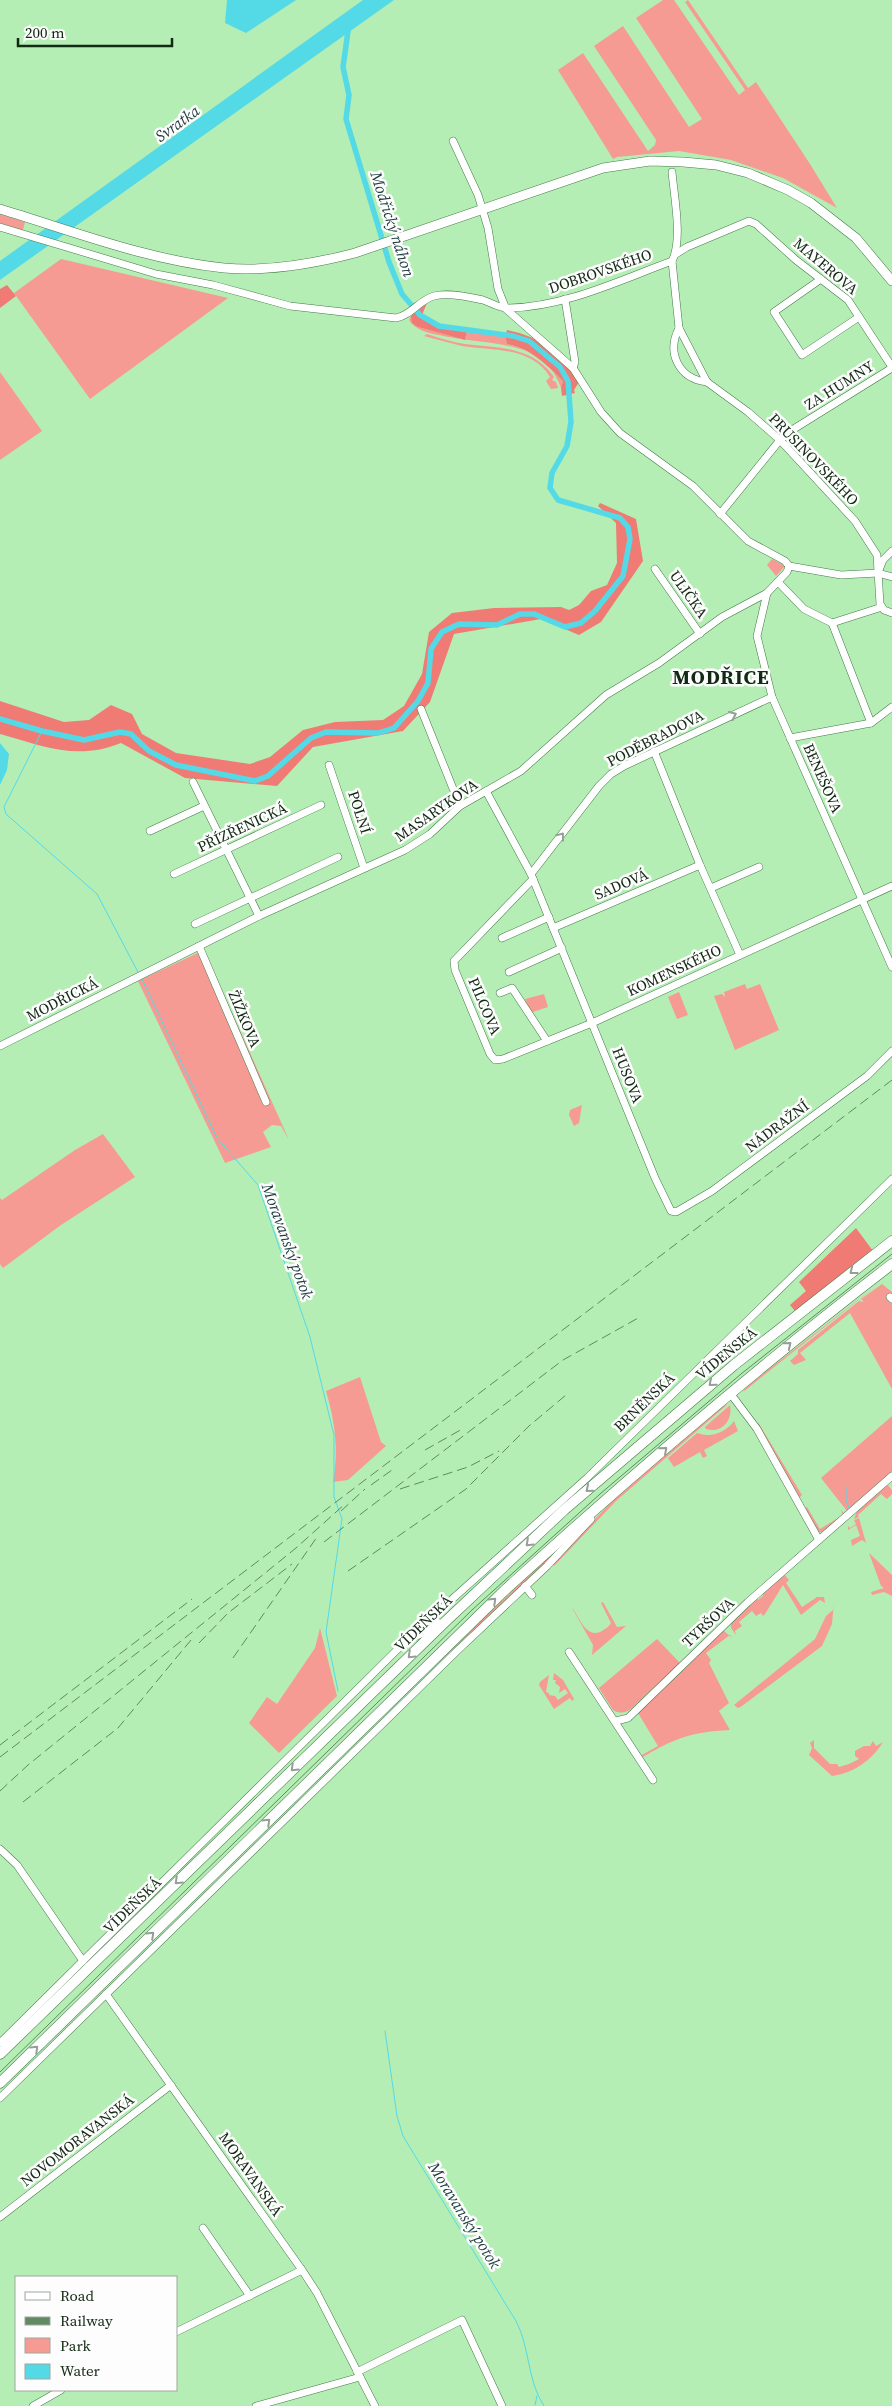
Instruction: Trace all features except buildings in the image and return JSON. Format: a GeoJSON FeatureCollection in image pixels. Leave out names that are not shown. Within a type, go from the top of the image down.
{"type":"FeatureCollection","features":[{"type":"Feature","properties":{"kind":"highway","name":"VÍDEŇSKÁ"},"geometry":{"type":"LineString","coordinates":[[0,2054],[446,1621],[564,1510],[734,1365],[892,1242]]}},
{"type":"Feature","properties":{"kind":"highway"},"geometry":{"type":"LineString","coordinates":[[0,2083],[471,1622],[585,1517],[730,1392],[892,1264]]}},
{"type":"Feature","properties":{"kind":"highway"},"geometry":{"type":"LineString","coordinates":[[409,1638],[446,1621]]}},
{"type":"Feature","properties":{"kind":"main road"},"geometry":{"type":"LineString","coordinates":[[0,209],[174,260],[225,268],[254,269],[302,265],[372,248],[602,168],[631,163],[668,161],[716,165],[763,178],[811,203],[856,238],[892,282]]}},
{"type":"Feature","properties":{"kind":"street"},"geometry":{"type":"LineString","coordinates":[[453,141],[478,195],[498,289],[506,309]]}},
{"type":"Feature","properties":{"kind":"street","name":"PRUSINOVSKÉHO"},"geometry":{"type":"LineString","coordinates":[[672,172],[676,220],[674,258],[679,328],[707,382],[748,412],[780,440],[855,522],[876,555],[882,607]]}},
{"type":"Feature","properties":{"kind":"street","name":"DOBROVSKÉHO"},"geometry":{"type":"LineString","coordinates":[[506,309],[539,306],[565,299],[674,258],[687,247],[749,221]]}},
{"type":"Feature","properties":{"kind":"street","name":"MAYEROVA"},"geometry":{"type":"LineString","coordinates":[[749,221],[756,224],[796,260],[848,300],[892,367]]}},
{"type":"Feature","properties":{"kind":"street"},"geometry":{"type":"LineString","coordinates":[[0,227],[156,274],[213,286],[290,306],[396,318],[410,313],[422,302],[435,296],[458,296],[483,300],[506,309],[573,368],[600,412],[620,433],[682,477],[748,541],[785,561],[789,566],[841,575],[878,573],[892,577]]}},
{"type":"Feature","properties":{"kind":"street"},"geometry":{"type":"LineString","coordinates":[[821,278],[774,312],[802,355],[859,317]]}},
{"type":"Feature","properties":{"kind":"street"},"geometry":{"type":"LineString","coordinates":[[565,299],[576,362],[573,368]]}},
{"type":"Feature","properties":{"kind":"street","name":"PRUSINOVSKÉHO"},"geometry":{"type":"LineString","coordinates":[[679,328],[674,337],[674,355],[677,366],[688,377],[696,381],[707,382]]}},
{"type":"Feature","properties":{"kind":"street","name":"ZA HUMNY"},"geometry":{"type":"LineString","coordinates":[[720,514],[780,440],[792,430],[892,367]]}},
{"type":"Feature","properties":{"kind":"street"},"geometry":{"type":"LineString","coordinates":[[878,573],[884,560],[892,551]]}},
{"type":"Feature","properties":{"kind":"street","name":"MASARYKOVA"},"geometry":{"type":"LineString","coordinates":[[140,976],[259,916],[405,850],[430,834],[460,806],[521,771],[606,695],[700,634],[722,617],[767,593],[778,582],[789,566]]}},
{"type":"Feature","properties":{"kind":"street","name":"ULIČKA"},"geometry":{"type":"LineString","coordinates":[[655,569],[700,634]]}},
{"type":"Feature","properties":{"kind":"street"},"geometry":{"type":"LineString","coordinates":[[778,582],[804,609],[832,623],[871,723]]}},
{"type":"Feature","properties":{"kind":"street","name":"BENEŠOVA"},"geometry":{"type":"LineString","coordinates":[[767,593],[758,636],[772,697],[892,967]]}},
{"type":"Feature","properties":{"kind":"street"},"geometry":{"type":"LineString","coordinates":[[832,623],[882,607],[892,613]]}},
{"type":"Feature","properties":{"kind":"street","name":"PODĚBRADOVA"},"geometry":{"type":"LineString","coordinates":[[454,961],[532,876],[593,794],[611,774],[654,751],[772,697]]}},
{"type":"Feature","properties":{"kind":"street"},"geometry":{"type":"LineString","coordinates":[[790,738],[871,723],[892,707]]}},
{"type":"Feature","properties":{"kind":"street"},"geometry":{"type":"LineString","coordinates":[[421,710],[460,806]]}},
{"type":"Feature","properties":{"kind":"street"},"geometry":{"type":"LineString","coordinates":[[654,751],[700,865],[740,955]]}},
{"type":"Feature","properties":{"kind":"street","name":"POLNÍ"},"geometry":{"type":"LineString","coordinates":[[329,765],[364,868]]}},
{"type":"Feature","properties":{"kind":"street"},"geometry":{"type":"LineString","coordinates":[[193,782],[259,916]]}},
{"type":"Feature","properties":{"kind":"street","name":"HUSOVA"},"geometry":{"type":"LineString","coordinates":[[486,791],[532,876],[655,1178],[671,1211]]}},
{"type":"Feature","properties":{"kind":"street"},"geometry":{"type":"LineString","coordinates":[[150,832],[204,806]]}},
{"type":"Feature","properties":{"kind":"street","name":"PŘÍZŘENICKÁ"},"geometry":{"type":"LineString","coordinates":[[174,874],[322,806]]}},
{"type":"Feature","properties":{"kind":"street"},"geometry":{"type":"LineString","coordinates":[[195,924],[338,857]]}},
{"type":"Feature","properties":{"kind":"street","name":"SADOVÁ"},"geometry":{"type":"LineString","coordinates":[[553,928],[700,865]]}},
{"type":"Feature","properties":{"kind":"street"},"geometry":{"type":"LineString","coordinates":[[711,888],[759,868]]}},
{"type":"Feature","properties":{"kind":"street","name":"KOMENSKÉHO"},"geometry":{"type":"LineString","coordinates":[[495,1060],[592,1023],[892,886]]}},
{"type":"Feature","properties":{"kind":"street"},"geometry":{"type":"LineString","coordinates":[[502,938],[548,917]]}},
{"type":"Feature","properties":{"kind":"street","name":"ŽIŽKOVA"},"geometry":{"type":"LineString","coordinates":[[198,946],[266,1102]]}},
{"type":"Feature","properties":{"kind":"street"},"geometry":{"type":"LineString","coordinates":[[509,972],[562,948]]}},
{"type":"Feature","properties":{"kind":"street","name":"PILCOVA"},"geometry":{"type":"LineString","coordinates":[[454,961],[454,970],[490,1054],[495,1060]]}},
{"type":"Feature","properties":{"kind":"street","name":"MODŘICKÁ"},"geometry":{"type":"LineString","coordinates":[[0,1046],[140,976]]}},
{"type":"Feature","properties":{"kind":"street"},"geometry":{"type":"LineString","coordinates":[[500,993],[512,988],[518,1000],[547,1041]]}},
{"type":"Feature","properties":{"kind":"street","name":"NÁDRAŽNÍ"},"geometry":{"type":"LineString","coordinates":[[671,1211],[676,1212],[712,1191],[868,1075],[892,1051]]}},
{"type":"Feature","properties":{"kind":"street","name":"BRNĚNSKÁ"},"geometry":{"type":"LineString","coordinates":[[409,1638],[587,1478],[892,1179]]}},
{"type":"Feature","properties":{"kind":"street"},"geometry":{"type":"LineString","coordinates":[[730,1392],[753,1423],[819,1540]]}},
{"type":"Feature","properties":{"kind":"street","name":"TYRŠOVA"},"geometry":{"type":"LineString","coordinates":[[616,1721],[628,1718],[748,1602],[892,1476]]}},
{"type":"Feature","properties":{"kind":"street"},"geometry":{"type":"LineString","coordinates":[[0,2098],[526,1586],[627,1482]]}},
{"type":"Feature","properties":{"kind":"street"},"geometry":{"type":"LineString","coordinates":[[526,1586],[532,1595]]}},
{"type":"Feature","properties":{"kind":"street","name":"VÍDEŇSKÁ"},"geometry":{"type":"LineString","coordinates":[[0,2043],[409,1638]]}},
{"type":"Feature","properties":{"kind":"street"},"geometry":{"type":"LineString","coordinates":[[569,1652],[653,1780]]}},
{"type":"Feature","properties":{"kind":"street"},"geometry":{"type":"LineString","coordinates":[[0,1849],[16,1865],[83,1961]]}},
{"type":"Feature","properties":{"kind":"street","name":"MORAVANSKÁ"},"geometry":{"type":"LineString","coordinates":[[106,1994],[302,2270],[317,2293],[358,2375]]}},
{"type":"Feature","properties":{"kind":"street","name":"NOVOMORAVANSKÁ"},"geometry":{"type":"LineString","coordinates":[[0,2217],[170,2085]]}},
{"type":"Feature","properties":{"kind":"street"},"geometry":{"type":"LineString","coordinates":[[203,2228],[250,2296]]}},
{"type":"Feature","properties":{"kind":"street"},"geometry":{"type":"LineString","coordinates":[[178,2331],[302,2270]]}},
{"type":"Feature","properties":{"kind":"street"},"geometry":{"type":"LineString","coordinates":[[256,2406],[358,2375],[462,2320],[502,2406]]}},
{"type":"Feature","properties":{"kind":"street"},"geometry":{"type":"LineString","coordinates":[[358,2375],[374,2406]]}},
{"type":"Feature","properties":{"kind":"street"},"geometry":{"type":"LineString","coordinates":[[33,2406],[59,2391]]}},
{"type":"Feature","properties":{"kind":"green space"},"geometry":{"type":"Polygon","coordinates":[[[663,0],[674,0],[739,95],[745,90],[685,2],[688,0],[748,88],[756,82],[837,208],[783,178],[731,160],[679,151],[617,157],[613,159],[558,70],[583,53],[648,151],[655,145],[656,140],[594,46],[623,26],[689,127],[702,119],[636,18],[663,0]]]}},
{"type":"Feature","properties":{"kind":"green space"},"geometry":{"type":"Polygon","coordinates":[[[0,214],[25,222],[23,230],[0,223],[0,214]]]}},
{"type":"Feature","properties":{"kind":"green space"},"geometry":{"type":"Polygon","coordinates":[[[61,259],[228,298],[90,399],[14,293],[61,259]]]}},
{"type":"Feature","properties":{"kind":"green space"},"geometry":{"type":"Polygon","coordinates":[[[414,311],[418,327],[462,339],[418,329],[409,320],[414,311]]]}},
{"type":"Feature","properties":{"kind":"green space"},"geometry":{"type":"Polygon","coordinates":[[[467,331],[505,336],[507,344],[526,351],[509,346],[465,340],[467,331]]]}},
{"type":"Feature","properties":{"kind":"green space"},"geometry":{"type":"Polygon","coordinates":[[[427,334],[460,343],[514,350],[525,354],[545,367],[554,377],[552,380],[556,382],[558,388],[551,389],[546,381],[550,377],[542,367],[522,355],[462,346],[424,336],[427,334]]]}},
{"type":"Feature","properties":{"kind":"green space"},"geometry":{"type":"Polygon","coordinates":[[[0,372],[42,431],[0,460],[0,372]]]}},
{"type":"Feature","properties":{"kind":"green space"},"geometry":{"type":"Polygon","coordinates":[[[554,372],[563,381],[561,388],[554,372]]]}},
{"type":"Feature","properties":{"kind":"green space"},"geometry":{"type":"Polygon","coordinates":[[[772,559],[785,566],[776,576],[767,565],[772,559]]]}},
{"type":"Feature","properties":{"kind":"green space"},"geometry":{"type":"Polygon","coordinates":[[[204,950],[289,1140],[281,1126],[272,1125],[263,1132],[271,1147],[225,1163],[138,981],[204,950]]]}},
{"type":"Feature","properties":{"kind":"green space"},"geometry":{"type":"Polygon","coordinates":[[[745,984],[747,989],[760,984],[779,1030],[735,1050],[714,996],[722,994],[725,997],[724,992],[745,984]]]}},
{"type":"Feature","properties":{"kind":"green space"},"geometry":{"type":"Polygon","coordinates":[[[679,992],[688,1015],[677,1019],[668,997],[679,992]]]}},
{"type":"Feature","properties":{"kind":"green space"},"geometry":{"type":"Polygon","coordinates":[[[544,994],[548,1007],[530,1013],[525,999],[544,994]]]}},
{"type":"Feature","properties":{"kind":"green space"},"geometry":{"type":"Polygon","coordinates":[[[582,1105],[579,1123],[574,1126],[569,1115],[570,1110],[582,1105]]]}},
{"type":"Feature","properties":{"kind":"green space"},"geometry":{"type":"Polygon","coordinates":[[[103,1134],[135,1177],[61,1225],[3,1268],[0,1264],[0,1198],[2,1200],[75,1150],[103,1134]]]}},
{"type":"Feature","properties":{"kind":"green space"},"geometry":{"type":"Polygon","coordinates":[[[881,1282],[743,1392],[746,1387],[881,1282]]]}},
{"type":"Feature","properties":{"kind":"green space"},"geometry":{"type":"Polygon","coordinates":[[[882,1284],[892,1292],[892,1389],[850,1313],[800,1353],[806,1360],[794,1365],[790,1361],[798,1354],[798,1350],[859,1301],[864,1302],[861,1299],[882,1284]]]}},
{"type":"Feature","properties":{"kind":"green space"},"geometry":{"type":"Polygon","coordinates":[[[360,1377],[381,1442],[386,1446],[348,1480],[333,1482],[336,1447],[332,1414],[326,1391],[360,1377]]]}},
{"type":"Feature","properties":{"kind":"green space"},"geometry":{"type":"Polygon","coordinates":[[[728,1404],[616,1501],[554,1566],[554,1562],[619,1494],[722,1407],[728,1404]]]}},
{"type":"Feature","properties":{"kind":"green space"},"geometry":{"type":"Polygon","coordinates":[[[730,1405],[730,1416],[725,1425],[717,1429],[706,1429],[705,1427],[730,1405]]]}},
{"type":"Feature","properties":{"kind":"green space"},"geometry":{"type":"Polygon","coordinates":[[[892,1416],[892,1473],[847,1511],[821,1478],[892,1416]]]}},
{"type":"Feature","properties":{"kind":"green space"},"geometry":{"type":"Polygon","coordinates":[[[734,1421],[738,1431],[704,1450],[707,1456],[703,1458],[700,1452],[674,1467],[668,1458],[697,1433],[712,1435],[726,1429],[734,1421]]]}},
{"type":"Feature","properties":{"kind":"green space"},"geometry":{"type":"Polygon","coordinates":[[[758,1422],[802,1495],[799,1498],[805,1508],[807,1507],[820,1529],[843,1515],[841,1510],[843,1512],[844,1516],[825,1532],[819,1532],[814,1527],[758,1426],[758,1422]]]}},
{"type":"Feature","properties":{"kind":"green space"},"geometry":{"type":"Polygon","coordinates":[[[887,1484],[892,1490],[892,1494],[887,1499],[881,1494],[858,1515],[859,1517],[854,1519],[857,1511],[887,1484]]]}},
{"type":"Feature","properties":{"kind":"green space"},"geometry":{"type":"Polygon","coordinates":[[[859,1518],[866,1543],[862,1540],[852,1546],[851,1540],[860,1536],[856,1525],[848,1530],[848,1526],[850,1528],[856,1524],[854,1520],[859,1518]]]}},
{"type":"Feature","properties":{"kind":"green space"},"geometry":{"type":"Polygon","coordinates":[[[563,1544],[542,1567],[441,1660],[442,1657],[563,1544]]]}},
{"type":"Feature","properties":{"kind":"green space"},"geometry":{"type":"Polygon","coordinates":[[[869,1553],[892,1575],[892,1596],[884,1592],[872,1595],[871,1592],[884,1588],[881,1586],[869,1553]]]}},
{"type":"Feature","properties":{"kind":"green space"},"geometry":{"type":"Polygon","coordinates":[[[784,1574],[789,1580],[786,1583],[802,1607],[817,1597],[824,1597],[825,1603],[820,1600],[801,1615],[783,1585],[765,1614],[763,1616],[761,1613],[756,1616],[752,1611],[739,1622],[742,1626],[735,1631],[736,1635],[731,1628],[731,1622],[757,1597],[758,1600],[763,1596],[763,1592],[784,1574]]]}},
{"type":"Feature","properties":{"kind":"green space"},"geometry":{"type":"Polygon","coordinates":[[[834,1601],[832,1624],[822,1646],[742,1706],[738,1708],[734,1705],[815,1639],[826,1616],[833,1610],[834,1601]]]}},
{"type":"Feature","properties":{"kind":"green space"},"geometry":{"type":"Polygon","coordinates":[[[603,1602],[617,1627],[626,1626],[592,1655],[593,1645],[571,1606],[587,1630],[596,1633],[602,1631],[611,1623],[601,1603],[603,1602]]]}},
{"type":"Feature","properties":{"kind":"green space"},"geometry":{"type":"Polygon","coordinates":[[[320,1628],[337,1696],[279,1753],[249,1723],[267,1697],[277,1704],[315,1648],[320,1628]]]}},
{"type":"Feature","properties":{"kind":"green space"},"geometry":{"type":"Polygon","coordinates":[[[723,1630],[729,1636],[706,1653],[711,1660],[709,1663],[729,1703],[719,1711],[730,1730],[704,1732],[684,1737],[664,1745],[641,1758],[640,1756],[658,1746],[638,1713],[723,1630]]]}},
{"type":"Feature","properties":{"kind":"green space"},"geometry":{"type":"Polygon","coordinates":[[[657,1639],[680,1663],[631,1709],[622,1712],[613,1710],[593,1679],[599,1688],[657,1639]]]}},
{"type":"Feature","properties":{"kind":"green space"},"geometry":{"type":"Polygon","coordinates":[[[554,1673],[563,1680],[574,1699],[572,1701],[570,1698],[554,1709],[539,1685],[549,1675],[546,1692],[549,1695],[555,1696],[558,1700],[568,1693],[565,1689],[559,1693],[560,1687],[555,1683],[556,1680],[553,1680],[554,1673]]]}},
{"type":"Feature","properties":{"kind":"green space"},"geometry":{"type":"Polygon","coordinates":[[[814,1740],[814,1748],[830,1764],[837,1764],[839,1767],[859,1759],[855,1756],[855,1751],[864,1746],[870,1746],[873,1741],[876,1746],[883,1742],[879,1749],[862,1765],[848,1772],[832,1776],[809,1755],[812,1748],[810,1743],[814,1740]]]}},
{"type":"Feature","properties":{"kind":"shaded area"},"geometry":{"type":"Polygon","coordinates":[[[7,285],[16,296],[0,308],[0,289],[7,285]]]}},
{"type":"Feature","properties":{"kind":"shaded area"},"geometry":{"type":"Polygon","coordinates":[[[427,303],[422,315],[440,325],[506,334],[507,330],[540,342],[557,355],[579,382],[574,390],[575,393],[562,396],[561,388],[563,381],[531,353],[507,344],[505,336],[467,331],[465,340],[418,327],[412,323],[411,316],[422,304],[427,303]]]}},
{"type":"Feature","properties":{"kind":"shaded area"},"geometry":{"type":"Polygon","coordinates":[[[600,503],[636,519],[643,561],[601,622],[579,635],[541,619],[454,634],[430,702],[403,731],[313,747],[277,786],[185,778],[121,743],[90,751],[60,750],[0,734],[0,701],[64,722],[89,720],[111,705],[132,714],[142,734],[176,753],[250,764],[270,757],[303,730],[335,722],[383,720],[404,706],[422,674],[429,632],[452,613],[494,608],[561,607],[569,610],[579,605],[591,591],[607,585],[617,563],[616,523],[598,506],[600,503]]]}},
{"type":"Feature","properties":{"kind":"shaded area"},"geometry":{"type":"Polygon","coordinates":[[[856,1228],[873,1251],[795,1311],[790,1305],[806,1291],[799,1282],[856,1228]]]}},
{"type":"Feature","properties":{"kind":"water"},"geometry":{"type":"Polygon","coordinates":[[[227,0],[296,0],[246,33],[225,23],[227,0]]]}},
{"type":"Feature","properties":{"kind":"water"},"geometry":{"type":"Polygon","coordinates":[[[363,0],[394,0],[0,280],[0,261],[363,0]]]}},
{"type":"Feature","properties":{"kind":"water"},"geometry":{"type":"Polygon","coordinates":[[[0,743],[9,754],[7,770],[0,785],[0,743]]]}},
{"type":"Feature","properties":{"kind":"waterway","name":"Modřický náhon"},"geometry":{"type":"LineString","coordinates":[[0,719],[84,740],[120,732],[131,734],[149,751],[176,765],[255,781],[268,776],[311,738],[326,732],[378,733],[394,728],[418,701],[428,683],[431,649],[442,632],[459,624],[497,625],[520,614],[534,614],[565,627],[581,623],[595,611],[623,576],[630,539],[628,527],[620,518],[558,500],[550,488],[552,473],[567,446],[571,422],[568,381],[560,367],[529,341],[513,336],[439,326],[420,315],[402,294],[389,262],[346,119],[349,95],[343,67],[349,24]]}},
{"type":"Feature","properties":{"kind":"waterway","name":"Moravanský potok"},"geometry":{"type":"LineString","coordinates":[[42,731],[4,807],[6,814],[97,894],[139,974]]}},
{"type":"Feature","properties":{"kind":"waterway","name":"Moravanský potok"},"geometry":{"type":"LineString","coordinates":[[141,977],[217,1138],[258,1185],[310,1337],[334,1435],[334,1497],[342,1519],[326,1632],[338,1691]]}},
{"type":"Feature","properties":{"kind":"waterway"},"geometry":{"type":"LineString","coordinates":[[846,1487],[846,1500],[850,1510]]}},
{"type":"Feature","properties":{"kind":"waterway","name":"Moravanský potok"},"geometry":{"type":"LineString","coordinates":[[385,2031],[397,2116],[403,2136],[516,2321],[521,2331],[534,2386],[544,2406]]}},
{"type":"Feature","properties":{"kind":"waterway","name":"Moravanský potok"},"geometry":{"type":"LineString","coordinates":[[535,2405],[537,2396]]}},
{"type":"Feature","properties":{"kind":"tram line"},"geometry":{"type":"LineString","coordinates":[[0,2072],[472,1610],[600,1494],[741,1374],[892,1254]]}},
{"type":"Feature","properties":{"kind":"railway"},"geometry":{"type":"LineString","coordinates":[[0,1757],[892,1080]]}},
{"type":"Feature","properties":{"kind":"railway"},"geometry":{"type":"LineString","coordinates":[[324,1542],[563,1360],[640,1317]]}},
{"type":"Feature","properties":{"kind":"railway"},"geometry":{"type":"LineString","coordinates":[[348,1571],[466,1489],[529,1426],[566,1395]]}},
{"type":"Feature","properties":{"kind":"railway"},"geometry":{"type":"LineString","coordinates":[[425,1450],[464,1428]]}},
{"type":"Feature","properties":{"kind":"railway"},"geometry":{"type":"LineString","coordinates":[[400,1489],[468,1467],[499,1451]]}},
{"type":"Feature","properties":{"kind":"railway"},"geometry":{"type":"LineString","coordinates":[[371,1485],[392,1470]]}},
{"type":"Feature","properties":{"kind":"railway"},"geometry":{"type":"LineString","coordinates":[[341,1511],[365,1489]]}},
{"type":"Feature","properties":{"kind":"railway"},"geometry":{"type":"LineString","coordinates":[[0,1791],[28,1765],[296,1548],[345,1504]]}},
{"type":"Feature","properties":{"kind":"railway"},"geometry":{"type":"LineString","coordinates":[[233,1658],[317,1537]]}},
{"type":"Feature","properties":{"kind":"railway"},"geometry":{"type":"LineString","coordinates":[[199,1643],[228,1613],[292,1564]]}},
{"type":"Feature","properties":{"kind":"railway"},"geometry":{"type":"LineString","coordinates":[[0,1745],[192,1599]]}},
{"type":"Feature","properties":{"kind":"railway"},"geometry":{"type":"LineString","coordinates":[[23,1802],[118,1728],[191,1640]]}},
{"type":"Feature","properties":{"kind":"district","name":"MODŘICE"},"geometry":{"type":"Point","coordinates":[721,677]}},
{"type":"Feature","properties":{"kind":"water label","name":"Svratka"},"geometry":{"type":"Point","coordinates":[177,123]}}]}
